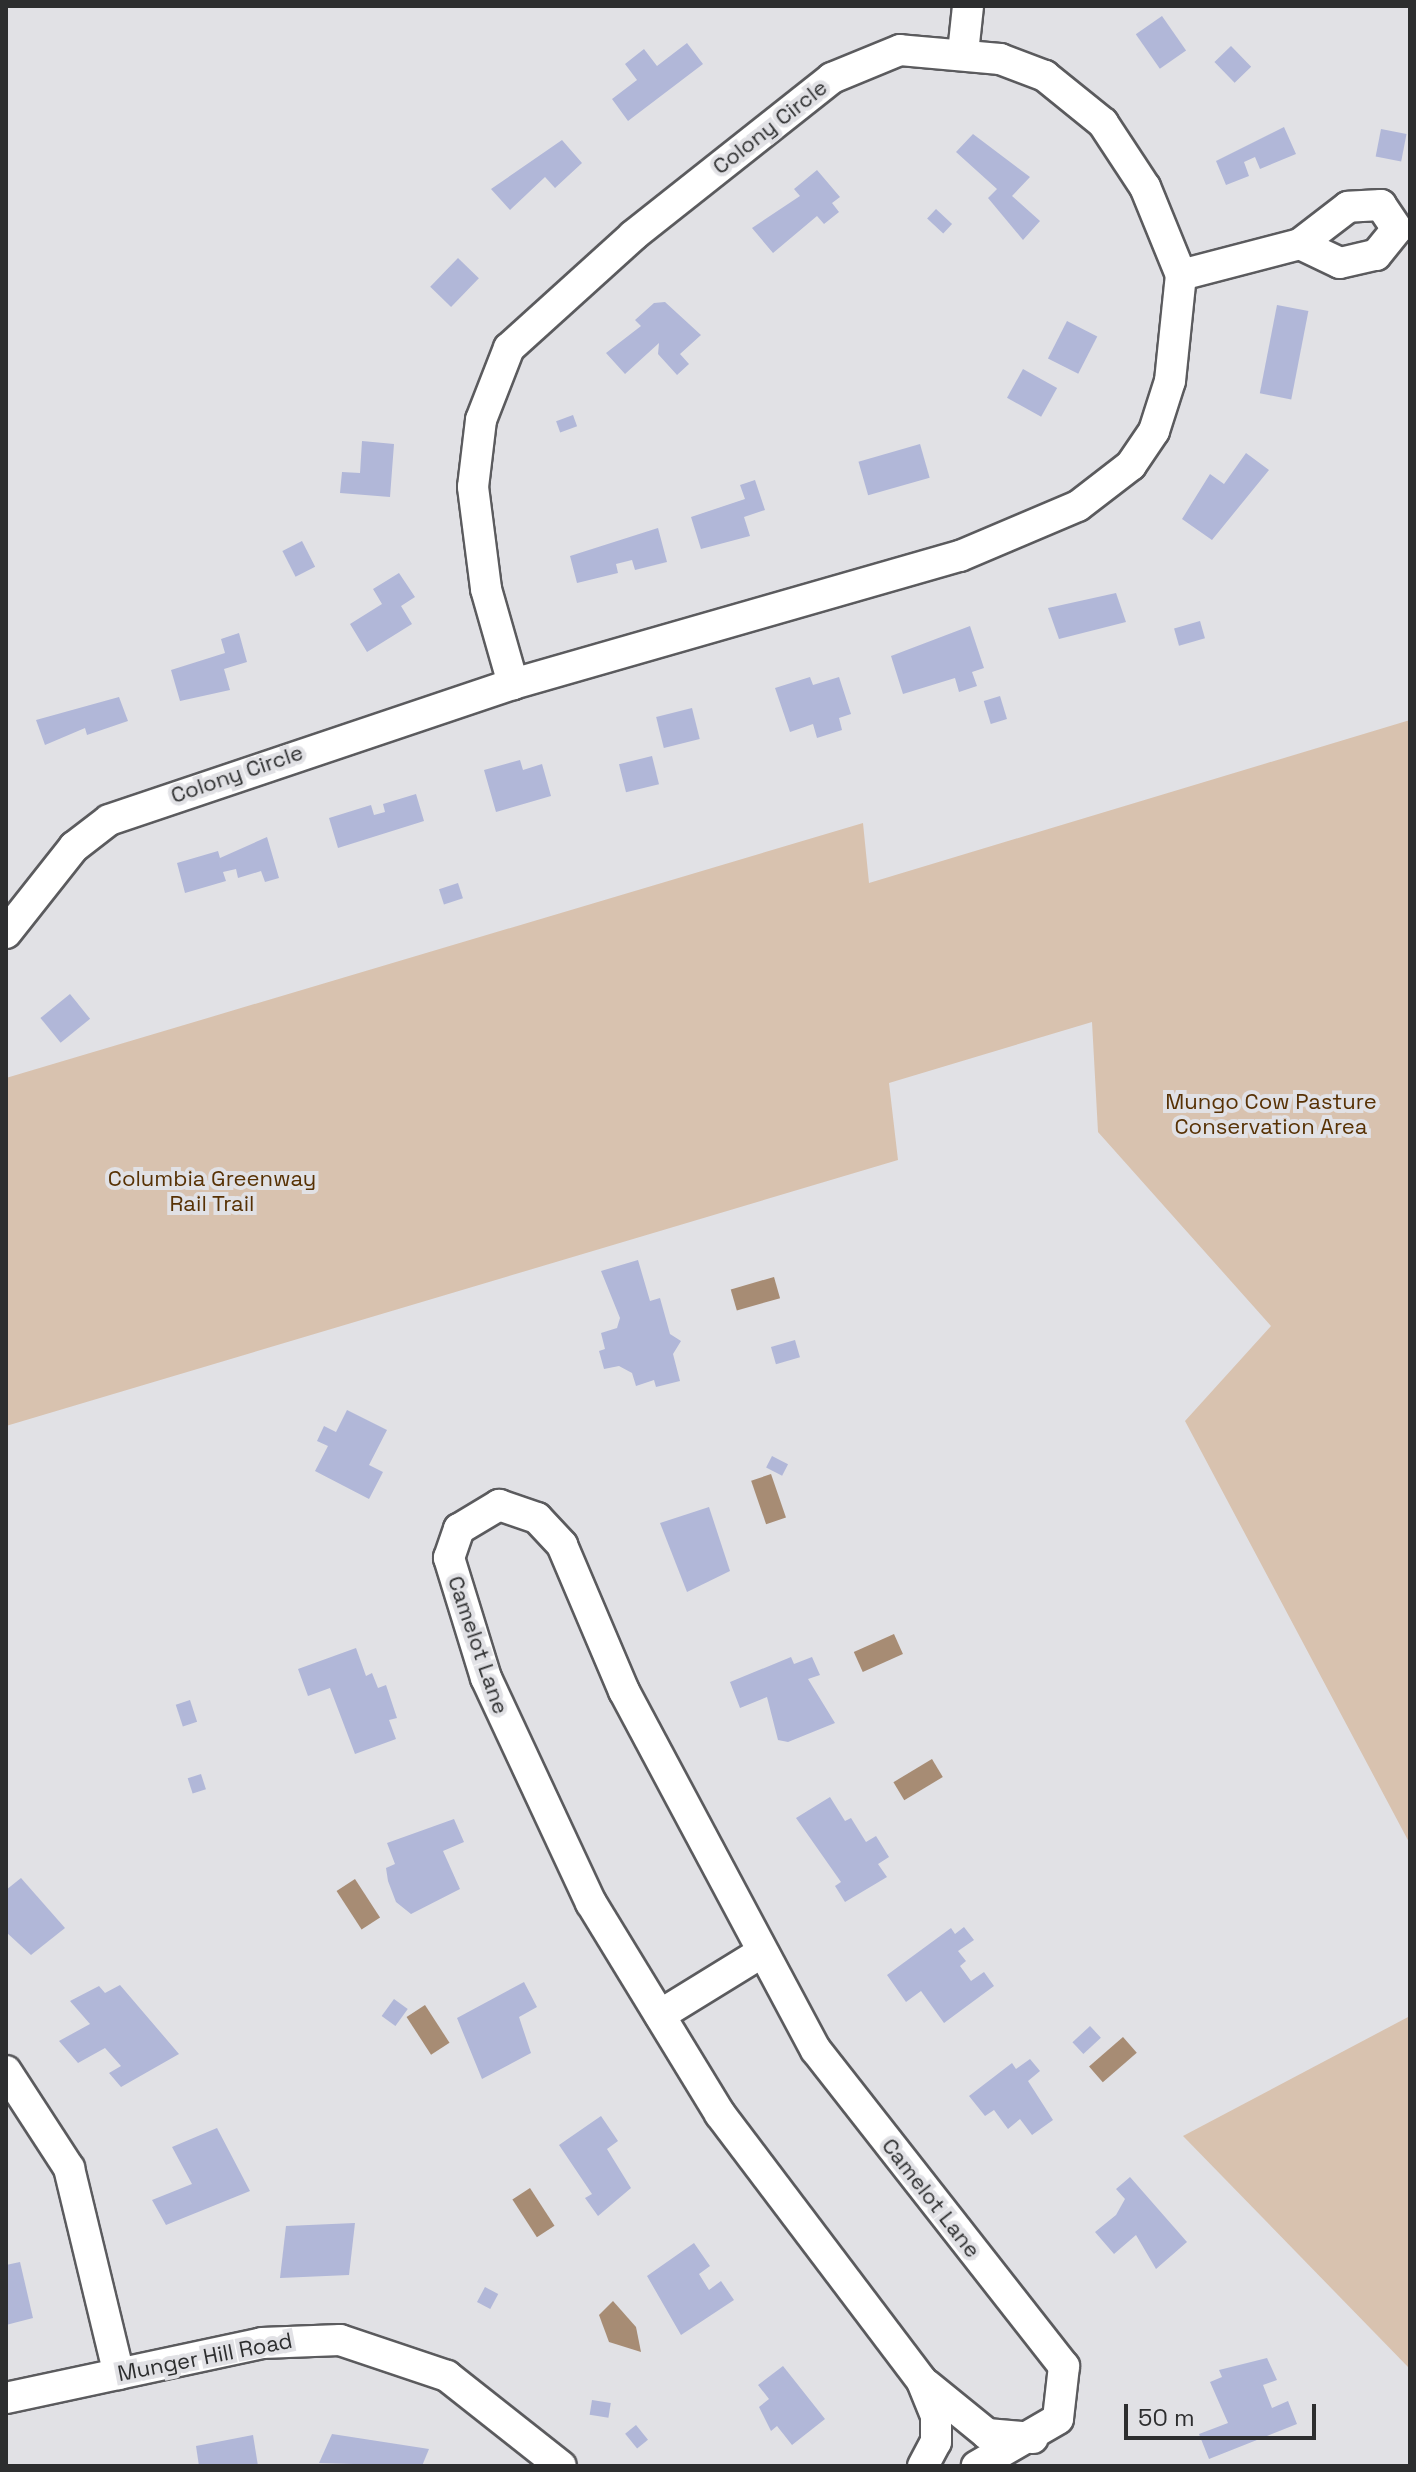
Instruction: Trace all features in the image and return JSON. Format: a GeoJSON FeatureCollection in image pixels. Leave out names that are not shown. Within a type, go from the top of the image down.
{"type":"FeatureCollection","features":[{"type":"Feature","properties":{"kind":"street"},"geometry":{"type":"LineString","coordinates":[[963,53],[968,6]]}},
{"type":"Feature","properties":{"kind":"street","name":"Colony Circle"},"geometry":{"type":"LineString","coordinates":[[6,933],[74,847],[109,820],[513,684],[960,556],[1078,506],[1131,465],[1154,431],[1170,381],[1181,275],[1145,187],[1103,123],[1045,76],[963,53],[900,50],[832,78],[633,236],[509,348],[481,420],[473,487],[486,589],[513,684]]}},
{"type":"Feature","properties":{"kind":"street"},"geometry":{"type":"LineString","coordinates":[[1181,275],[1300,244]]}},
{"type":"Feature","properties":{"kind":"street","name":"Camelot Lane"},"geometry":{"type":"LineString","coordinates":[[977,2466],[1035,2438],[1058,2419],[1065,2396],[1064,2366],[1047,2336],[816,2050],[759,1954],[624,1691],[562,1545],[537,1518],[499,1505],[459,1529],[449,1558],[458,1601],[591,1903],[660,2015],[819,2254],[922,2381],[987,2434],[1035,2438]]}},
{"type":"Feature","properties":{"kind":"street"},"geometry":{"type":"LineString","coordinates":[[660,2015],[759,1954]]}},
{"type":"Feature","properties":{"kind":"street"},"geometry":{"type":"LineString","coordinates":[[6,2071],[69,2168],[119,2374]]}},
{"type":"Feature","properties":{"kind":"street","name":"Munger Hill Road"},"geometry":{"type":"LineString","coordinates":[[6,2398],[299,2338],[372,2346],[447,2376],[561,2466]]}},
{"type":"Feature","properties":{"kind":"street","name":"Camelot Lane"},"geometry":{"type":"LineString","coordinates":[[922,2381],[936,2416],[936,2442],[923,2466]]}},
{"type":"Feature","properties":{"kind":"green space","name":"Columbia Greenway Rail Trail"},"geometry":{"type":"Polygon","coordinates":[[[1410,720],[1410,1844],[1185,1421],[1271,1326],[1098,1132],[1092,1022],[889,1083],[898,1160],[6,1426],[6,1078],[863,823],[869,883],[1410,720]]]}},
{"type":"Feature","properties":{"kind":"green space"},"geometry":{"type":"Polygon","coordinates":[[[1410,2016],[1410,2369],[1183,2136],[1410,2016]]]}},
{"type":"Feature","properties":{"kind":"shaded area"},"geometry":{"type":"Polygon","coordinates":[[[774,1277],[780,1298],[737,1311],[731,1289],[774,1277]]]}},
{"type":"Feature","properties":{"kind":"shaded area"},"geometry":{"type":"Polygon","coordinates":[[[771,1474],[786,1517],[766,1524],[751,1481],[771,1474]]]}},
{"type":"Feature","properties":{"kind":"shaded area"},"geometry":{"type":"Polygon","coordinates":[[[894,1634],[903,1654],[863,1672],[854,1652],[894,1634]]]}},
{"type":"Feature","properties":{"kind":"shaded area"},"geometry":{"type":"Polygon","coordinates":[[[932,1759],[943,1777],[904,1800],[893,1782],[932,1759]]]}},
{"type":"Feature","properties":{"kind":"shaded area"},"geometry":{"type":"Polygon","coordinates":[[[355,1879],[380,1918],[362,1930],[337,1891],[355,1879]]]}},
{"type":"Feature","properties":{"kind":"shaded area"},"geometry":{"type":"Polygon","coordinates":[[[425,2005],[450,2043],[431,2055],[407,2017],[425,2005]]]}},
{"type":"Feature","properties":{"kind":"shaded area"},"geometry":{"type":"Polygon","coordinates":[[[1123,2037],[1137,2053],[1103,2082],[1089,2067],[1123,2037]]]}},
{"type":"Feature","properties":{"kind":"shaded area"},"geometry":{"type":"Polygon","coordinates":[[[530,2188],[555,2226],[537,2237],[512,2199],[530,2188]]]}},
{"type":"Feature","properties":{"kind":"shaded area"},"geometry":{"type":"Polygon","coordinates":[[[613,2301],[636,2327],[641,2352],[609,2342],[599,2315],[613,2301]]]}},
{"type":"Feature","properties":{"kind":"building"},"geometry":{"type":"Polygon","coordinates":[[[1162,16],[1186,50],[1160,69],[1136,34],[1162,16]]]}},
{"type":"Feature","properties":{"kind":"building"},"geometry":{"type":"Polygon","coordinates":[[[687,43],[703,64],[628,121],[612,99],[637,80],[625,64],[644,49],[657,66],[687,43]]]}},
{"type":"Feature","properties":{"kind":"building"},"geometry":{"type":"Polygon","coordinates":[[[1231,46],[1251,67],[1235,83],[1214,62],[1231,46]]]}},
{"type":"Feature","properties":{"kind":"building"},"geometry":{"type":"Polygon","coordinates":[[[1284,127],[1296,154],[1260,169],[1255,157],[1244,162],[1249,176],[1226,185],[1216,161],[1284,127]]]}},
{"type":"Feature","properties":{"kind":"building"},"geometry":{"type":"Polygon","coordinates":[[[1381,129],[1407,134],[1401,161],[1376,156],[1381,129]]]}},
{"type":"Feature","properties":{"kind":"building"},"geometry":{"type":"Polygon","coordinates":[[[973,134],[1030,177],[1012,196],[1040,221],[1023,240],[988,198],[997,189],[956,152],[973,134]]]}},
{"type":"Feature","properties":{"kind":"building"},"geometry":{"type":"Polygon","coordinates":[[[562,140],[582,163],[555,188],[545,177],[510,210],[491,189],[562,140]]]}},
{"type":"Feature","properties":{"kind":"building"},"geometry":{"type":"Polygon","coordinates":[[[817,170],[840,197],[832,203],[839,212],[824,224],[817,216],[773,253],[752,228],[800,196],[794,189],[817,170]]]}},
{"type":"Feature","properties":{"kind":"building"},"geometry":{"type":"Polygon","coordinates":[[[936,209],[952,224],[943,234],[927,219],[936,209]]]}},
{"type":"Feature","properties":{"kind":"building"},"geometry":{"type":"Polygon","coordinates":[[[458,258],[479,278],[451,307],[430,287],[458,258]]]}},
{"type":"Feature","properties":{"kind":"building"},"geometry":{"type":"Polygon","coordinates":[[[665,302],[701,335],[680,354],[689,364],[677,375],[658,354],[659,343],[625,374],[606,353],[641,326],[635,320],[654,303],[665,302]]]}},
{"type":"Feature","properties":{"kind":"building"},"geometry":{"type":"Polygon","coordinates":[[[1277,305],[1308,311],[1291,399],[1260,393],[1277,305]]]}},
{"type":"Feature","properties":{"kind":"building"},"geometry":{"type":"Polygon","coordinates":[[[1067,321],[1097,336],[1078,374],[1048,358],[1067,321]]]}},
{"type":"Feature","properties":{"kind":"building"},"geometry":{"type":"Polygon","coordinates":[[[1023,369],[1057,388],[1041,417],[1007,398],[1023,369]]]}},
{"type":"Feature","properties":{"kind":"building"},"geometry":{"type":"Polygon","coordinates":[[[573,415],[577,426],[560,432],[556,421],[573,415]]]}},
{"type":"Feature","properties":{"kind":"building"},"geometry":{"type":"Polygon","coordinates":[[[362,441],[394,444],[390,497],[340,493],[342,472],[360,473],[362,441]]]}},
{"type":"Feature","properties":{"kind":"building"},"geometry":{"type":"Polygon","coordinates":[[[920,444],[930,478],[868,495],[858,462],[920,444]]]}},
{"type":"Feature","properties":{"kind":"building"},"geometry":{"type":"Polygon","coordinates":[[[1246,453],[1269,470],[1212,540],[1182,519],[1210,474],[1224,484],[1246,453]]]}},
{"type":"Feature","properties":{"kind":"building"},"geometry":{"type":"Polygon","coordinates":[[[755,480],[765,510],[744,517],[750,536],[701,549],[691,517],[745,499],[740,485],[755,480]]]}},
{"type":"Feature","properties":{"kind":"building"},"geometry":{"type":"Polygon","coordinates":[[[658,528],[667,562],[635,570],[632,560],[616,564],[618,573],[577,583],[570,556],[658,528]]]}},
{"type":"Feature","properties":{"kind":"building"},"geometry":{"type":"Polygon","coordinates":[[[302,541],[315,567],[296,577],[282,551],[302,541]]]}},
{"type":"Feature","properties":{"kind":"building"},"geometry":{"type":"Polygon","coordinates":[[[399,573],[415,597],[401,606],[412,624],[367,652],[350,624],[382,604],[373,589],[399,573]]]}},
{"type":"Feature","properties":{"kind":"building"},"geometry":{"type":"Polygon","coordinates":[[[1116,593],[1126,622],[1059,639],[1048,608],[1116,593]]]}},
{"type":"Feature","properties":{"kind":"building"},"geometry":{"type":"Polygon","coordinates":[[[1200,621],[1205,638],[1179,646],[1174,628],[1200,621]]]}},
{"type":"Feature","properties":{"kind":"building"},"geometry":{"type":"Polygon","coordinates":[[[970,626],[984,668],[972,672],[977,686],[959,692],[955,678],[903,694],[891,656],[970,626]]]}},
{"type":"Feature","properties":{"kind":"building"},"geometry":{"type":"Polygon","coordinates":[[[239,633],[247,662],[224,669],[230,690],[180,701],[171,670],[225,653],[221,639],[239,633]]]}},
{"type":"Feature","properties":{"kind":"building"},"geometry":{"type":"Polygon","coordinates":[[[810,677],[813,685],[839,677],[851,714],[839,718],[842,730],[817,738],[813,724],[790,732],[775,688],[810,677]]]}},
{"type":"Feature","properties":{"kind":"building"},"geometry":{"type":"Polygon","coordinates":[[[1000,696],[1007,719],[991,724],[984,701],[1000,696]]]}},
{"type":"Feature","properties":{"kind":"building"},"geometry":{"type":"Polygon","coordinates":[[[119,697],[128,721],[87,735],[85,728],[45,745],[36,720],[119,697]]]}},
{"type":"Feature","properties":{"kind":"building"},"geometry":{"type":"Polygon","coordinates":[[[692,708],[700,739],[664,748],[656,717],[692,708]]]}},
{"type":"Feature","properties":{"kind":"building"},"geometry":{"type":"Polygon","coordinates":[[[652,756],[659,784],[626,792],[619,764],[652,756]]]}},
{"type":"Feature","properties":{"kind":"building"},"geometry":{"type":"Polygon","coordinates":[[[520,760],[523,770],[542,764],[551,796],[496,812],[484,770],[520,760]]]}},
{"type":"Feature","properties":{"kind":"building"},"geometry":{"type":"Polygon","coordinates":[[[416,794],[424,821],[338,848],[329,818],[371,805],[374,815],[385,812],[383,804],[416,794]]]}},
{"type":"Feature","properties":{"kind":"building"},"geometry":{"type":"Polygon","coordinates":[[[267,837],[279,878],[265,882],[261,871],[238,878],[236,869],[223,872],[226,881],[185,893],[177,863],[218,851],[220,858],[267,837]]]}},
{"type":"Feature","properties":{"kind":"building"},"geometry":{"type":"Polygon","coordinates":[[[458,883],[463,898],[444,904],[439,889],[458,883]]]}},
{"type":"Feature","properties":{"kind":"building"},"geometry":{"type":"Polygon","coordinates":[[[70,994],[90,1019],[61,1043],[40,1018],[70,994]]]}},
{"type":"Feature","properties":{"kind":"building"},"geometry":{"type":"Polygon","coordinates":[[[638,1260],[650,1301],[660,1298],[670,1334],[681,1341],[673,1354],[680,1381],[656,1387],[654,1380],[636,1386],[632,1373],[619,1366],[604,1369],[599,1351],[605,1349],[601,1333],[617,1328],[620,1318],[601,1271],[638,1260]]]}},
{"type":"Feature","properties":{"kind":"building"},"geometry":{"type":"Polygon","coordinates":[[[795,1340],[800,1357],[776,1364],[771,1347],[795,1340]]]}},
{"type":"Feature","properties":{"kind":"building"},"geometry":{"type":"Polygon","coordinates":[[[347,1410],[387,1430],[369,1465],[383,1472],[369,1499],[315,1471],[328,1446],[317,1441],[324,1426],[336,1432],[347,1410]]]}},
{"type":"Feature","properties":{"kind":"building"},"geometry":{"type":"Polygon","coordinates":[[[772,1456],[788,1464],[782,1476],[766,1468],[772,1456]]]}},
{"type":"Feature","properties":{"kind":"building"},"geometry":{"type":"Polygon","coordinates":[[[709,1507],[730,1571],[687,1592],[660,1523],[709,1507]]]}},
{"type":"Feature","properties":{"kind":"building"},"geometry":{"type":"Polygon","coordinates":[[[356,1648],[366,1676],[372,1673],[378,1688],[386,1685],[397,1718],[389,1720],[396,1739],[355,1754],[330,1688],[308,1696],[298,1669],[356,1648]]]}},
{"type":"Feature","properties":{"kind":"building"},"geometry":{"type":"Polygon","coordinates":[[[791,1657],[794,1664],[812,1657],[820,1675],[808,1679],[835,1723],[788,1742],[778,1740],[767,1697],[740,1708],[730,1682],[791,1657]]]}},
{"type":"Feature","properties":{"kind":"building"},"geometry":{"type":"Polygon","coordinates":[[[190,1700],[197,1722],[183,1727],[176,1705],[190,1700]]]}},
{"type":"Feature","properties":{"kind":"building"},"geometry":{"type":"Polygon","coordinates":[[[201,1774],[206,1789],[193,1794],[188,1778],[201,1774]]]}},
{"type":"Feature","properties":{"kind":"building"},"geometry":{"type":"Polygon","coordinates":[[[830,1797],[845,1821],[851,1818],[866,1842],[876,1836],[889,1857],[878,1864],[887,1877],[845,1902],[835,1886],[841,1882],[796,1818],[830,1797]]]}},
{"type":"Feature","properties":{"kind":"building"},"geometry":{"type":"Polygon","coordinates":[[[454,1819],[464,1842],[443,1851],[460,1889],[411,1914],[396,1902],[388,1881],[386,1868],[395,1864],[387,1843],[454,1819]]]}},
{"type":"Feature","properties":{"kind":"building"},"geometry":{"type":"Polygon","coordinates":[[[21,1878],[65,1928],[31,1955],[6,1932],[6,1890],[21,1878]]]}},
{"type":"Feature","properties":{"kind":"building"},"geometry":{"type":"Polygon","coordinates":[[[964,1927],[974,1940],[958,1951],[966,1961],[960,1966],[971,1981],[984,1972],[994,1986],[944,2023],[921,1991],[906,2002],[887,1975],[951,1928],[955,1934],[964,1927]]]}},
{"type":"Feature","properties":{"kind":"building"},"geometry":{"type":"Polygon","coordinates":[[[524,1982],[537,2007],[519,2017],[531,2053],[482,2079],[457,2018],[524,1982]]]}},
{"type":"Feature","properties":{"kind":"building"},"geometry":{"type":"Polygon","coordinates":[[[120,1985],[179,2054],[121,2087],[109,2073],[121,2066],[105,2048],[78,2063],[59,2041],[90,2024],[70,2001],[99,1986],[105,1993],[120,1985]]]}},
{"type":"Feature","properties":{"kind":"building"},"geometry":{"type":"Polygon","coordinates":[[[394,1999],[408,2009],[395,2026],[382,2016],[394,1999]]]}},
{"type":"Feature","properties":{"kind":"building"},"geometry":{"type":"Polygon","coordinates":[[[1090,2026],[1101,2038],[1083,2054],[1072,2042],[1090,2026]]]}},
{"type":"Feature","properties":{"kind":"building"},"geometry":{"type":"Polygon","coordinates":[[[1030,2059],[1040,2071],[1028,2081],[1053,2120],[1032,2135],[1020,2119],[1008,2129],[994,2110],[985,2116],[969,2096],[1012,2063],[1016,2069],[1030,2059]]]}},
{"type":"Feature","properties":{"kind":"building"},"geometry":{"type":"Polygon","coordinates":[[[601,2116],[618,2141],[607,2149],[631,2188],[598,2216],[585,2198],[592,2194],[559,2145],[601,2116]]]}},
{"type":"Feature","properties":{"kind":"building"},"geometry":{"type":"Polygon","coordinates":[[[217,2128],[250,2191],[166,2225],[152,2200],[192,2184],[172,2147],[217,2128]]]}},
{"type":"Feature","properties":{"kind":"building"},"geometry":{"type":"Polygon","coordinates":[[[1130,2177],[1187,2242],[1156,2269],[1136,2235],[1114,2254],[1095,2232],[1116,2215],[1125,2199],[1116,2189],[1130,2177]]]}},
{"type":"Feature","properties":{"kind":"building"},"geometry":{"type":"Polygon","coordinates":[[[355,2223],[349,2275],[280,2278],[286,2226],[355,2223]]]}},
{"type":"Feature","properties":{"kind":"building"},"geometry":{"type":"Polygon","coordinates":[[[694,2243],[710,2266],[699,2274],[709,2290],[721,2281],[734,2300],[681,2335],[647,2276],[694,2243]]]}},
{"type":"Feature","properties":{"kind":"building"},"geometry":{"type":"Polygon","coordinates":[[[20,2262],[33,2318],[6,2325],[6,2265],[20,2262]]]}},
{"type":"Feature","properties":{"kind":"building"},"geometry":{"type":"Polygon","coordinates":[[[485,2287],[498,2294],[490,2309],[477,2302],[485,2287]]]}},
{"type":"Feature","properties":{"kind":"building"},"geometry":{"type":"Polygon","coordinates":[[[1267,2358],[1277,2380],[1263,2385],[1272,2408],[1288,2401],[1297,2424],[1209,2459],[1199,2434],[1228,2423],[1210,2382],[1222,2377],[1219,2370],[1267,2358]]]}},
{"type":"Feature","properties":{"kind":"building"},"geometry":{"type":"Polygon","coordinates":[[[783,2366],[825,2419],[792,2445],[777,2426],[771,2431],[759,2407],[769,2399],[758,2385],[783,2366]]]}},
{"type":"Feature","properties":{"kind":"building"},"geometry":{"type":"Polygon","coordinates":[[[592,2400],[611,2403],[608,2418],[590,2415],[592,2400]]]}},
{"type":"Feature","properties":{"kind":"building"},"geometry":{"type":"Polygon","coordinates":[[[636,2425],[648,2440],[637,2449],[625,2434],[636,2425]]]}},
{"type":"Feature","properties":{"kind":"building"},"geometry":{"type":"Polygon","coordinates":[[[332,2434],[429,2449],[422,2466],[319,2463],[332,2434]]]}},
{"type":"Feature","properties":{"kind":"building"},"geometry":{"type":"Polygon","coordinates":[[[253,2435],[258,2466],[199,2466],[196,2446],[253,2435]]]}},
{"type":"Feature","properties":{"kind":"park label","name":"Mungo Cow Pasture Conservation Area"},"geometry":{"type":"Point","coordinates":[1271,1114]}}]}
